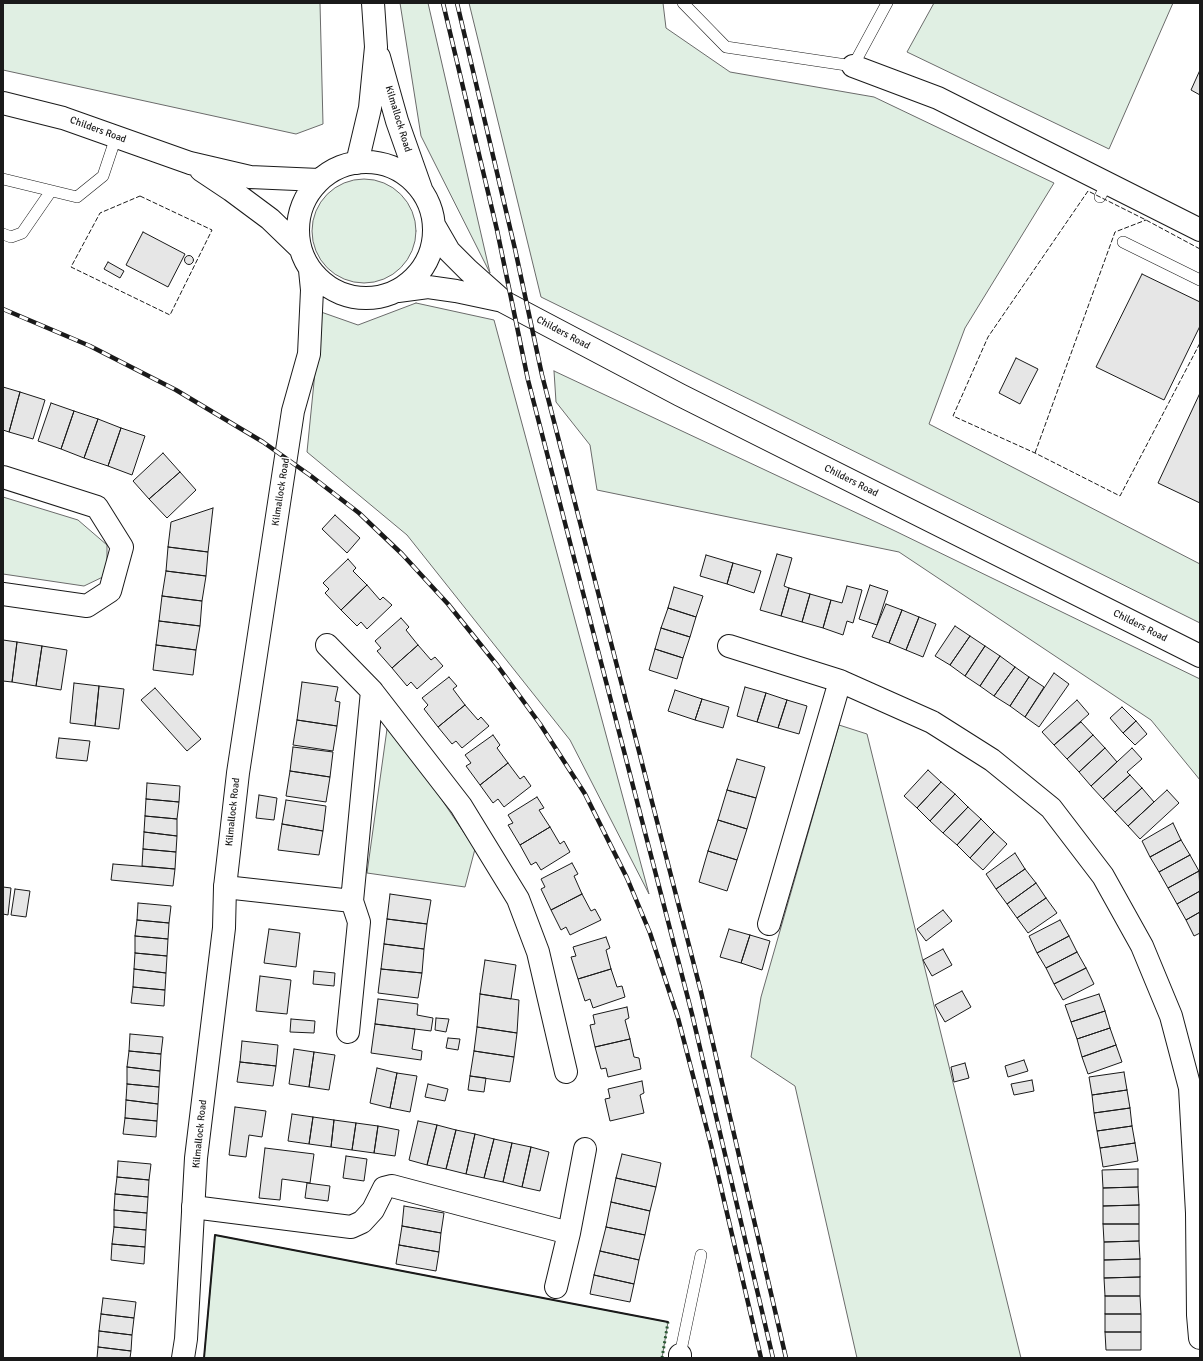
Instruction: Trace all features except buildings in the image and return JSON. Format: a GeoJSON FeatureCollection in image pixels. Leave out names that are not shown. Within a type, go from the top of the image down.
{"type":"FeatureCollection","features":[{"type":"Feature","properties":{"kind":"street","name":"Kilmallock Road"},"geometry":{"type":"LineString","coordinates":[[356,163],[370,108],[376,47],[373,3]]}},
{"type":"Feature","properties":{"kind":"street","name":"Kilmallock Road"},"geometry":{"type":"LineString","coordinates":[[376,47],[397,121],[422,191]]}},
{"type":"Feature","properties":{"kind":"street"},"geometry":{"type":"LineString","coordinates":[[853,66],[938,98],[1104,190],[1200,230]]}},
{"type":"Feature","properties":{"kind":"street","name":"Childers Road"},"geometry":{"type":"LineString","coordinates":[[3,103],[63,118],[190,163],[250,177],[319,180]]}},
{"type":"Feature","properties":{"kind":"street","name":"Childers Road"},"geometry":{"type":"LineString","coordinates":[[190,163],[231,190],[270,219],[299,247]]}},
{"type":"Feature","properties":{"kind":"street"},"geometry":{"type":"LineString","coordinates":[[356,163],[374,163],[392,167],[408,176],[422,191],[432,212],[434,240],[430,254],[422,269],[411,282],[385,296],[366,299],[345,296],[328,288],[319,280],[310,270],[304,259],[299,247],[298,232],[301,211],[309,193],[319,180],[340,167],[356,163]]}},
{"type":"Feature","properties":{"kind":"street","name":"Childers Road"},"geometry":{"type":"LineString","coordinates":[[434,225],[449,251],[504,302],[680,394],[1200,656]]}},
{"type":"Feature","properties":{"kind":"street","name":"Kilmallock Road"},"geometry":{"type":"LineString","coordinates":[[183,1358],[186,1339],[196,1158],[224,928],[225,887],[238,772],[293,411],[309,354],[312,290],[310,270]]}},
{"type":"Feature","properties":{"kind":"street","name":"Childers Road"},"geometry":{"type":"LineString","coordinates":[[398,290],[428,287],[456,291],[504,302]]}},
{"type":"Feature","properties":{"kind":"street"},"geometry":{"type":"LineString","coordinates":[[3,477],[97,507],[122,548],[110,591],[87,606],[3,594]]}},
{"type":"Feature","properties":{"kind":"street"},"geometry":{"type":"LineString","coordinates":[[327,645],[372,691],[461,806],[518,899],[538,952],[566,1072]]}},
{"type":"Feature","properties":{"kind":"street"},"geometry":{"type":"LineString","coordinates":[[729,646],[840,681],[932,722],[992,760],[1051,808],[1103,876],[1142,946],[1171,1016],[1195,1086],[1198,1315],[1200,1338]]}},
{"type":"Feature","properties":{"kind":"street"},"geometry":{"type":"LineString","coordinates":[[769,924],[840,681]]}},
{"type":"Feature","properties":{"kind":"street"},"geometry":{"type":"LineString","coordinates":[[348,1032],[359,922],[352,901],[372,691]]}},
{"type":"Feature","properties":{"kind":"street"},"geometry":{"type":"LineString","coordinates":[[225,887],[352,901]]}},
{"type":"Feature","properties":{"kind":"street"},"geometry":{"type":"LineString","coordinates":[[556,1287],[569,1234],[585,1149]]}},
{"type":"Feature","properties":{"kind":"street"},"geometry":{"type":"LineString","coordinates":[[193,1207],[351,1227],[362,1222],[373,1210],[384,1188],[392,1186],[569,1234]]}},
{"type":"Feature","properties":{"kind":"lane"},"geometry":{"type":"LineString","coordinates":[[683,3],[726,47],[853,66],[887,3]]}},
{"type":"Feature","properties":{"kind":"lane"},"geometry":{"type":"LineString","coordinates":[[3,179],[77,197],[102,176],[116,136]]}},
{"type":"Feature","properties":{"kind":"lane"},"geometry":{"type":"LineString","coordinates":[[3,234],[11,237],[22,233],[50,191]]}},
{"type":"Feature","properties":{"kind":"lane"},"geometry":{"type":"LineString","coordinates":[[1124,242],[1200,280]]}},
{"type":"Feature","properties":{"kind":"lane"},"geometry":{"type":"LineString","coordinates":[[680,1357],[701,1255]]}},
{"type":"Feature","properties":{"kind":"green space"},"geometry":{"type":"Polygon","coordinates":[[[3,3],[320,3],[323,124],[296,134],[3,70],[3,3]]]}},
{"type":"Feature","properties":{"kind":"green space"},"geometry":{"type":"Polygon","coordinates":[[[400,3],[428,3],[490,273],[421,136],[400,3]]]}},
{"type":"Feature","properties":{"kind":"green space"},"geometry":{"type":"Polygon","coordinates":[[[469,3],[663,3],[666,28],[730,72],[874,97],[1054,183],[965,328],[929,424],[1200,564],[1200,623],[541,297],[469,3]]]}},
{"type":"Feature","properties":{"kind":"green space"},"geometry":{"type":"Polygon","coordinates":[[[934,3],[1173,3],[1109,149],[907,52],[934,3]]]}},
{"type":"Feature","properties":{"kind":"green space"},"geometry":{"type":"Polygon","coordinates":[[[364,179],[384,183],[393,187],[401,194],[408,202],[412,211],[416,231],[412,251],[408,260],[401,268],[393,275],[384,279],[364,283],[344,279],[335,275],[327,268],[320,260],[316,251],[312,231],[316,211],[320,202],[327,194],[335,187],[344,183],[364,179]]]}},
{"type":"Feature","properties":{"kind":"green space"},"geometry":{"type":"Polygon","coordinates":[[[416,303],[494,320],[649,894],[570,740],[407,535],[307,452],[321,312],[358,325],[416,303]]]}},
{"type":"Feature","properties":{"kind":"green space"},"geometry":{"type":"Polygon","coordinates":[[[554,371],[893,530],[1200,679],[1200,780],[1151,720],[899,552],[597,490],[590,445],[556,402],[554,371]]]}},
{"type":"Feature","properties":{"kind":"green space"},"geometry":{"type":"Polygon","coordinates":[[[3,497],[78,520],[107,545],[107,575],[84,586],[3,574],[3,497]]]}},
{"type":"Feature","properties":{"kind":"green space"},"geometry":{"type":"Polygon","coordinates":[[[839,725],[867,734],[1021,1358],[857,1358],[795,1086],[751,1057],[761,997],[839,725]]]}},
{"type":"Feature","properties":{"kind":"green space"},"geometry":{"type":"Polygon","coordinates":[[[387,729],[415,760],[475,849],[465,887],[367,873],[387,729]]]}},
{"type":"Feature","properties":{"kind":"green space"},"geometry":{"type":"Polygon","coordinates":[[[215,1235],[668,1322],[662,1358],[204,1358],[215,1235]]]}},
{"type":"Feature","properties":{"kind":"railway"},"geometry":{"type":"LineString","coordinates":[[443,3],[497,230],[528,380],[692,1014],[773,1358]]}},
{"type":"Feature","properties":{"kind":"railway"},"geometry":{"type":"LineString","coordinates":[[457,3],[515,249],[542,375],[701,992],[786,1358]]}},
{"type":"Feature","properties":{"kind":"railway"},"geometry":{"type":"LineString","coordinates":[[3,309],[90,346],[176,390],[263,442],[311,476],[359,513],[402,554],[448,604],[497,665],[540,724],[585,794],[627,878],[650,933],[678,1018],[711,1145],[761,1358]]}},
{"type":"Feature","properties":{"kind":"hedge"},"geometry":{"type":"LineString","coordinates":[[662,1358],[668,1322]]}},
{"type":"Feature","properties":{"kind":"fence"},"geometry":{"type":"LineString","coordinates":[[1200,249],[1088,191],[988,337],[953,416],[1035,453],[1120,496],[1200,343]]}},
{"type":"Feature","properties":{"kind":"fence"},"geometry":{"type":"LineString","coordinates":[[140,196],[212,230],[170,315],[71,267],[100,213],[140,196]]}},
{"type":"Feature","properties":{"kind":"fence"},"geometry":{"type":"LineString","coordinates":[[1035,453],[1115,232],[1146,220]]}},
{"type":"Feature","properties":{"kind":"wall"},"geometry":{"type":"LineString","coordinates":[[204,1358],[215,1235],[668,1322]]}}]}
